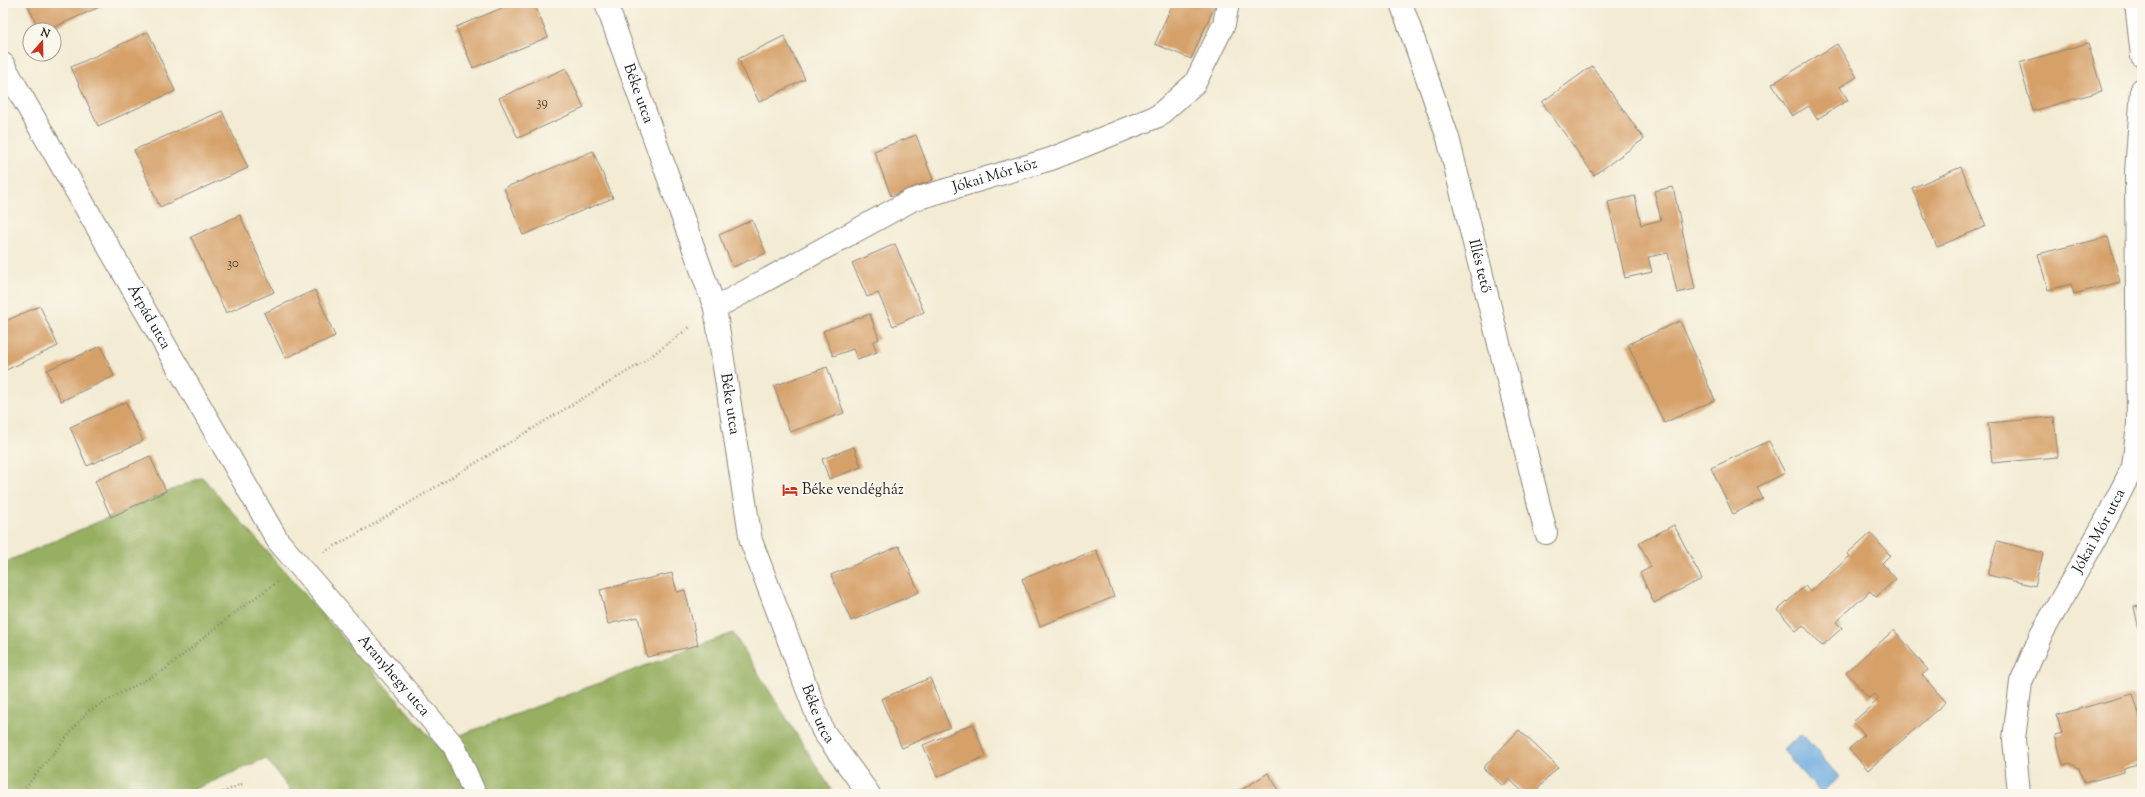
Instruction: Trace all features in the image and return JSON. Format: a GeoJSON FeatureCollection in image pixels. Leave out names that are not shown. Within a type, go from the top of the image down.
{"type":"FeatureCollection","features":[{"type":"Feature","properties":{"kind":"street","name":"Béke utca"},"geometry":{"type":"LineString","coordinates":[[606,3],[715,308],[751,541],[823,731],[869,794]]}},
{"type":"Feature","properties":{"kind":"street","name":"Jókai Mór köz"},"geometry":{"type":"LineString","coordinates":[[715,308],[912,200],[1051,159],[1158,116],[1195,83],[1224,24],[1228,3]]}},
{"type":"Feature","properties":{"kind":"street","name":"Illés tető"},"geometry":{"type":"LineString","coordinates":[[1401,3],[1448,138],[1546,533]]}},
{"type":"Feature","properties":{"kind":"street"},"geometry":{"type":"LineString","coordinates":[[2136,3],[2142,56]]}},
{"type":"Feature","properties":{"kind":"street","name":"Árpád utca"},"geometry":{"type":"LineString","coordinates":[[3,64],[278,541],[300,566]]}},
{"type":"Feature","properties":{"kind":"street","name":"Jókai Mór utca"},"geometry":{"type":"LineString","coordinates":[[2019,794],[2014,739],[2021,682],[2041,635],[2137,466],[2136,172],[2142,89]]}},
{"type":"Feature","properties":{"kind":"street","name":"Aranyhegy utca"},"geometry":{"type":"LineString","coordinates":[[300,566],[454,746],[475,794]]}},
{"type":"Feature","properties":{"kind":"path"},"geometry":{"type":"LineString","coordinates":[[20,794],[88,711],[166,669],[229,617],[300,566],[371,526],[643,362],[715,308]]}},
{"type":"Feature","properties":{"kind":"path"},"geometry":{"type":"LineString","coordinates":[[219,794],[244,783]]}},
{"type":"Feature","properties":{"kind":"green space"},"geometry":{"type":"Polygon","coordinates":[[[202,477],[436,744],[733,633],[834,794],[293,794],[266,758],[184,794],[3,794],[3,563],[202,477]]]}},
{"type":"Feature","properties":{"kind":"water"},"geometry":{"type":"Polygon","coordinates":[[[1802,734],[1839,777],[1821,793],[1783,750],[1802,734]]]}},
{"type":"Feature","properties":{"kind":"building"},"geometry":{"type":"Polygon","coordinates":[[[27,3],[108,3],[62,24],[62,22],[35,22],[27,3]]]}},
{"type":"Feature","properties":{"kind":"building"},"geometry":{"type":"Polygon","coordinates":[[[514,3],[534,3],[548,37],[473,68],[456,27],[514,3]]]}},
{"type":"Feature","properties":{"kind":"building"},"geometry":{"type":"Polygon","coordinates":[[[1173,3],[1216,3],[1191,59],[1155,44],[1173,3]]]}},
{"type":"Feature","properties":{"kind":"building"},"geometry":{"type":"Polygon","coordinates":[[[148,32],[175,91],[98,126],[71,67],[148,32]]]}},
{"type":"Feature","properties":{"kind":"building"},"geometry":{"type":"Polygon","coordinates":[[[784,36],[805,79],[759,102],[738,59],[784,36]]]}},
{"type":"Feature","properties":{"kind":"building"},"geometry":{"type":"Polygon","coordinates":[[[2088,43],[2102,91],[2033,111],[2019,63],[2088,43]]]}},
{"type":"Feature","properties":{"kind":"building"},"geometry":{"type":"Polygon","coordinates":[[[1837,44],[1857,77],[1840,87],[1848,100],[1817,119],[1809,106],[1792,116],[1772,84],[1837,44]]]}},
{"type":"Feature","properties":{"kind":"building"},"geometry":{"type":"Polygon","coordinates":[[[1592,66],[1644,139],[1594,175],[1542,102],[1592,66]]]}},
{"type":"Feature","properties":{"kind":"building"},"geometry":{"type":"Polygon","coordinates":[[[566,68],[584,108],[518,138],[499,98],[566,68]]]}},
{"type":"Feature","properties":{"kind":"building"},"geometry":{"type":"Polygon","coordinates":[[[222,111],[248,168],[160,207],[134,150],[222,111]]]}},
{"type":"Feature","properties":{"kind":"building"},"geometry":{"type":"Polygon","coordinates":[[[916,135],[933,180],[891,196],[874,151],[916,135]]]}},
{"type":"Feature","properties":{"kind":"building"},"geometry":{"type":"Polygon","coordinates":[[[593,151],[613,198],[523,235],[504,188],[593,151]]]}},
{"type":"Feature","properties":{"kind":"building"},"geometry":{"type":"Polygon","coordinates":[[[1961,167],[1986,226],[1937,247],[1912,188],[1961,167]]]}},
{"type":"Feature","properties":{"kind":"building"},"geometry":{"type":"Polygon","coordinates":[[[1673,187],[1695,289],[1677,293],[1668,253],[1648,257],[1652,272],[1625,278],[1608,202],[1635,196],[1641,225],[1661,220],[1654,191],[1673,187]]]}},
{"type":"Feature","properties":{"kind":"building"},"geometry":{"type":"Polygon","coordinates":[[[240,215],[274,292],[226,313],[191,237],[240,215]]]}},
{"type":"Feature","properties":{"kind":"building"},"geometry":{"type":"Polygon","coordinates":[[[752,220],[766,253],[733,267],[719,235],[752,220]]]}},
{"type":"Feature","properties":{"kind":"building"},"geometry":{"type":"Polygon","coordinates":[[[2108,237],[2120,282],[2074,294],[2071,284],[2048,290],[2038,254],[2108,237]]]}},
{"type":"Feature","properties":{"kind":"building"},"geometry":{"type":"Polygon","coordinates":[[[895,244],[924,312],[893,326],[878,293],[867,297],[852,263],[895,244]]]}},
{"type":"Feature","properties":{"kind":"building"},"geometry":{"type":"Polygon","coordinates":[[[315,290],[335,336],[285,358],[264,313],[315,290]]]}},
{"type":"Feature","properties":{"kind":"building"},"geometry":{"type":"Polygon","coordinates":[[[40,306],[58,346],[6,370],[3,363],[3,322],[40,306]]]}},
{"type":"Feature","properties":{"kind":"building"},"geometry":{"type":"Polygon","coordinates":[[[870,314],[879,339],[873,342],[877,352],[857,359],[853,349],[833,356],[823,331],[870,314]]]}},
{"type":"Feature","properties":{"kind":"building"},"geometry":{"type":"Polygon","coordinates":[[[1680,321],[1715,400],[1664,423],[1628,344],[1680,321]]]}},
{"type":"Feature","properties":{"kind":"building"},"geometry":{"type":"Polygon","coordinates":[[[101,346],[114,376],[61,401],[47,370],[101,346]]]}},
{"type":"Feature","properties":{"kind":"building"},"geometry":{"type":"Polygon","coordinates":[[[827,367],[844,413],[790,432],[774,386],[827,367]]]}},
{"type":"Feature","properties":{"kind":"building"},"geometry":{"type":"Polygon","coordinates":[[[126,402],[143,441],[87,466],[70,427],[126,402]]]}},
{"type":"Feature","properties":{"kind":"building"},"geometry":{"type":"Polygon","coordinates":[[[2054,417],[2058,457],[1992,463],[1988,423],[2054,417]]]}},
{"type":"Feature","properties":{"kind":"building"},"geometry":{"type":"Polygon","coordinates":[[[1769,441],[1785,473],[1757,487],[1763,499],[1733,514],[1711,468],[1769,441]]]}},
{"type":"Feature","properties":{"kind":"building"},"geometry":{"type":"Polygon","coordinates":[[[854,447],[861,467],[829,479],[822,459],[854,447]]]}},
{"type":"Feature","properties":{"kind":"building"},"geometry":{"type":"Polygon","coordinates":[[[150,456],[166,491],[111,517],[95,481],[150,456]]]}},
{"type":"Feature","properties":{"kind":"building"},"geometry":{"type":"Polygon","coordinates":[[[1674,525],[1702,579],[1654,603],[1640,573],[1651,567],[1639,543],[1674,525]]]}},
{"type":"Feature","properties":{"kind":"building"},"geometry":{"type":"Polygon","coordinates":[[[1870,533],[1890,555],[1882,563],[1896,579],[1876,597],[1870,591],[1836,622],[1842,628],[1822,646],[1803,625],[1796,631],[1778,610],[1805,586],[1810,592],[1850,556],[1847,554],[1870,533]]]}},
{"type":"Feature","properties":{"kind":"building"},"geometry":{"type":"Polygon","coordinates":[[[1997,541],[2043,553],[2035,586],[1988,575],[1997,541]]]}},
{"type":"Feature","properties":{"kind":"building"},"geometry":{"type":"Polygon","coordinates":[[[899,546],[919,592],[851,621],[831,575],[899,546]]]}},
{"type":"Feature","properties":{"kind":"building"},"geometry":{"type":"Polygon","coordinates":[[[1096,550],[1114,597],[1040,626],[1022,579],[1096,550]]]}},
{"type":"Feature","properties":{"kind":"building"},"geometry":{"type":"Polygon","coordinates":[[[672,573],[677,592],[685,590],[698,645],[647,657],[638,617],[608,624],[600,590],[672,573]]]}},
{"type":"Feature","properties":{"kind":"building"},"geometry":{"type":"Polygon","coordinates":[[[2142,605],[2142,639],[2141,639],[2134,607],[2142,605]]]}},
{"type":"Feature","properties":{"kind":"building"},"geometry":{"type":"Polygon","coordinates":[[[1894,630],[1928,670],[1922,675],[1946,702],[1868,770],[1849,749],[1864,735],[1853,722],[1879,699],[1874,694],[1869,698],[1846,672],[1894,630]]]}},
{"type":"Feature","properties":{"kind":"building"},"geometry":{"type":"Polygon","coordinates":[[[930,678],[950,727],[902,748],[881,699],[930,678]]]}},
{"type":"Feature","properties":{"kind":"building"},"geometry":{"type":"Polygon","coordinates":[[[2133,694],[2142,724],[2142,763],[2124,768],[2124,772],[2084,783],[2079,768],[2070,763],[2063,765],[2055,735],[2062,733],[2057,715],[2133,694]]]}},
{"type":"Feature","properties":{"kind":"building"},"geometry":{"type":"Polygon","coordinates":[[[973,724],[986,756],[937,777],[923,745],[973,724]]]}},
{"type":"Feature","properties":{"kind":"building"},"geometry":{"type":"Polygon","coordinates":[[[1519,730],[1558,767],[1533,794],[1525,794],[1509,779],[1503,786],[1483,768],[1519,730]]]}},
{"type":"Feature","properties":{"kind":"building"},"geometry":{"type":"Polygon","coordinates":[[[1268,773],[1281,793],[1235,794],[1268,773]]]}},
{"type":"Feature","properties":{"kind":"place","name":"Béke vendégház"},"geometry":{"type":"Point","coordinates":[790,490]}}]}
